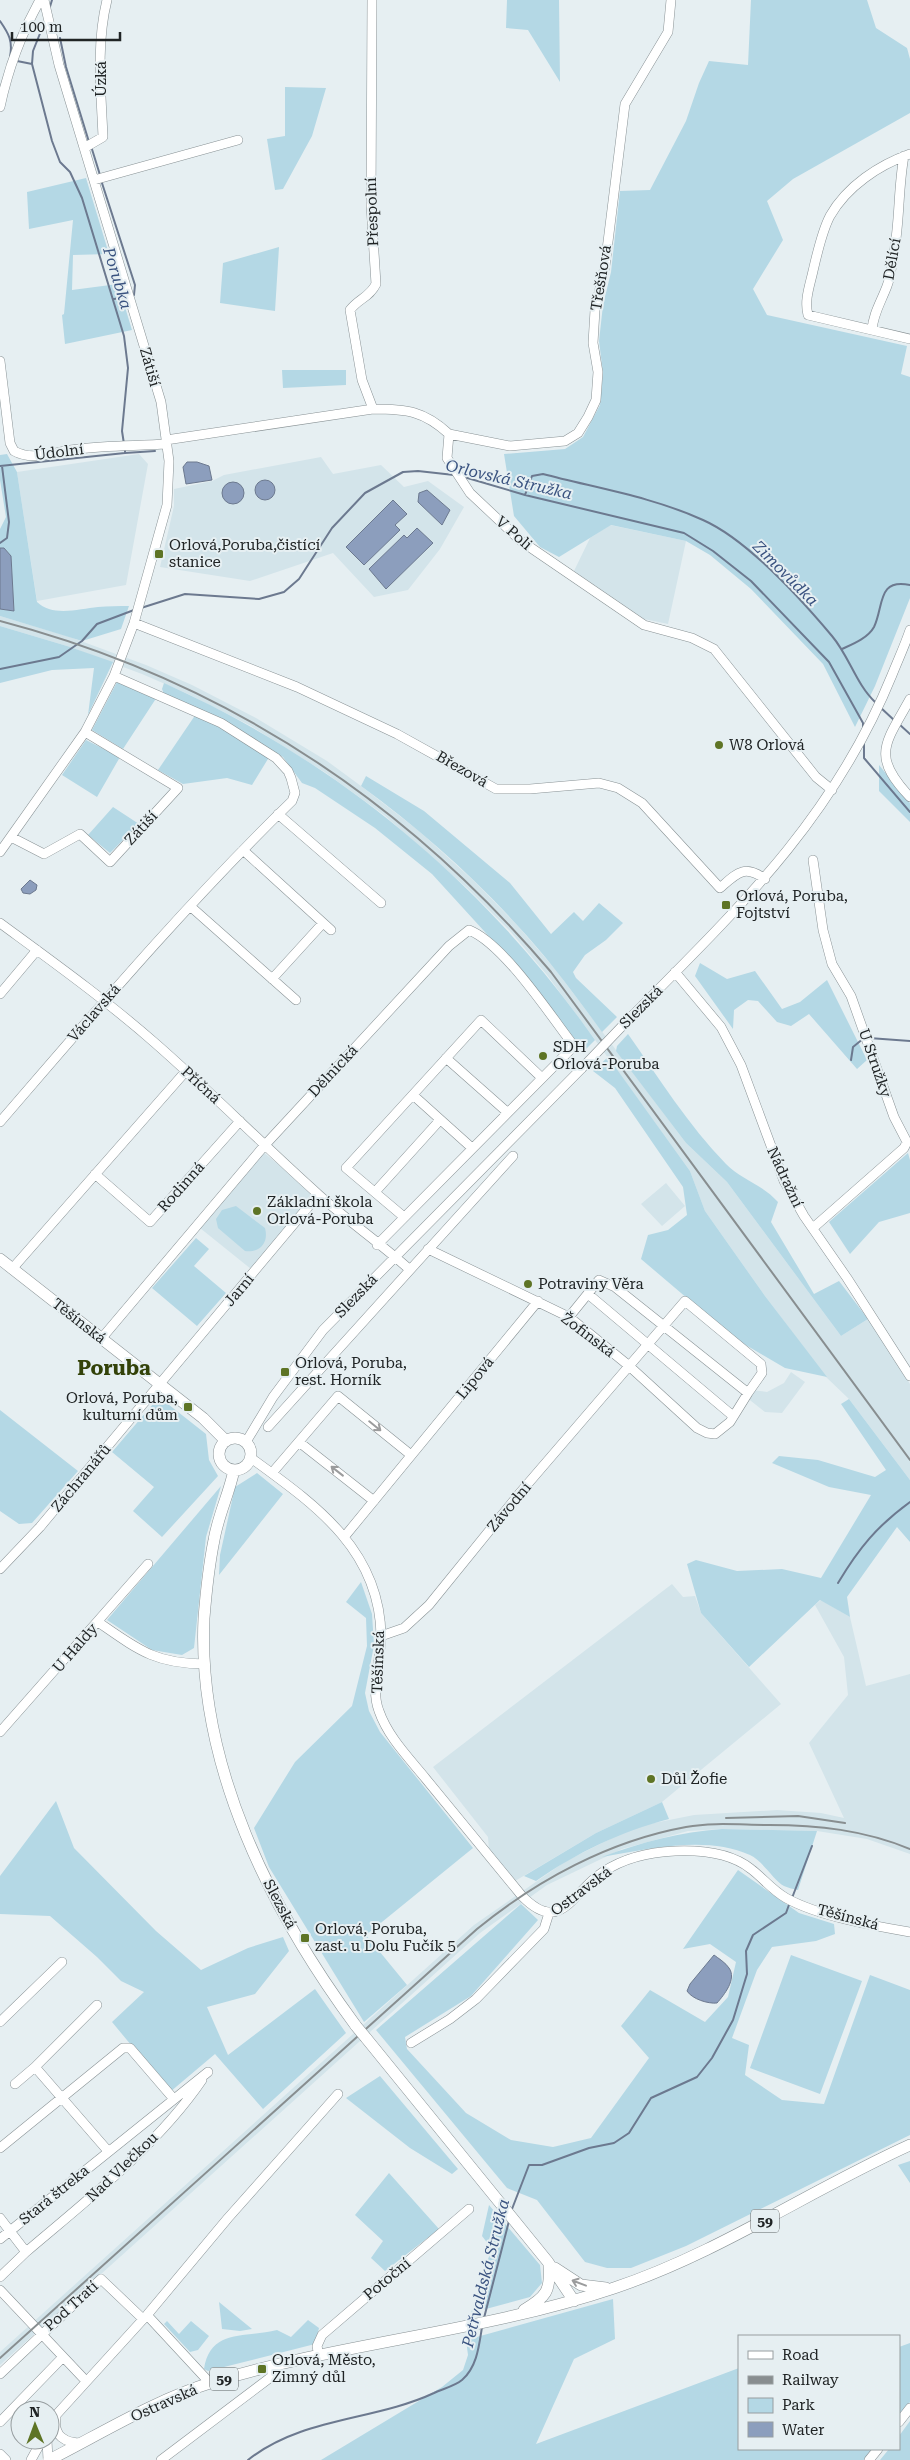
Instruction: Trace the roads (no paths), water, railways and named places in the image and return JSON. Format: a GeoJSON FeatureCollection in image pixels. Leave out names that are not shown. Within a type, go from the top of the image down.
{"type":"FeatureCollection","features":[{"type":"Feature","properties":{"kind":"main road","name":"Těšínská"},"geometry":{"type":"LineString","coordinates":[[0,1259],[203,1418],[226,1441]]}},
{"type":"Feature","properties":{"kind":"main road"},"geometry":{"type":"LineString","coordinates":[[236,1438],[246,1442],[251,1449],[251,1458],[243,1469],[234,1470],[225,1466],[220,1458],[220,1448],[226,1441],[236,1438]]}},
{"type":"Feature","properties":{"kind":"main road","name":"Slezská"},"geometry":{"type":"LineString","coordinates":[[234,1470],[214,1539],[204,1619],[206,1683],[216,1740],[240,1819],[257,1860],[307,1953],[356,2026],[549,2264],[574,2301]]}},
{"type":"Feature","properties":{"kind":"main road","name":"59"},"geometry":{"type":"LineString","coordinates":[[513,2317],[574,2301],[661,2271],[721,2244],[910,2145]]}},
{"type":"Feature","properties":{"kind":"main road"},"geometry":{"type":"LineString","coordinates":[[549,2264],[581,2285],[615,2288]]}},
{"type":"Feature","properties":{"kind":"main road"},"geometry":{"type":"LineString","coordinates":[[513,2317],[544,2296],[550,2282],[549,2264]]}},
{"type":"Feature","properties":{"kind":"main road","name":"Ostravská"},"geometry":{"type":"LineString","coordinates":[[49,2460],[160,2404],[210,2383],[319,2356],[513,2317]]}},
{"type":"Feature","properties":{"kind":"street"},"geometry":{"type":"LineString","coordinates":[[0,107],[8,69],[28,22],[40,0]]}},
{"type":"Feature","properties":{"kind":"street","name":"Zátiší"},"geometry":{"type":"LineString","coordinates":[[0,852],[85,732],[114,676],[134,623],[167,505],[169,461],[161,402],[59,66],[44,0]]}},
{"type":"Feature","properties":{"kind":"street","name":"Úzká"},"geometry":{"type":"LineString","coordinates":[[84,148],[102,137],[100,84],[102,23],[107,0]]}},
{"type":"Feature","properties":{"kind":"street","name":"Přespolní"},"geometry":{"type":"LineString","coordinates":[[372,0],[371,205],[376,284],[372,293],[356,302],[350,310],[362,380],[373,409]]}},
{"type":"Feature","properties":{"kind":"street","name":"Třešňová"},"geometry":{"type":"LineString","coordinates":[[449,434],[510,446],[565,441],[578,433],[588,417],[596,400],[598,372],[593,343],[596,310],[605,263],[625,104],[668,32],[671,0]]}},
{"type":"Feature","properties":{"kind":"street"},"geometry":{"type":"LineString","coordinates":[[94,180],[238,140]]}},
{"type":"Feature","properties":{"kind":"street"},"geometry":{"type":"LineString","coordinates":[[907,155],[888,162],[853,187],[830,216],[805,306],[808,315],[910,339]]}},
{"type":"Feature","properties":{"kind":"street","name":"Dělící"},"geometry":{"type":"LineString","coordinates":[[872,330],[877,307],[888,285],[899,209],[899,181],[907,155]]}},
{"type":"Feature","properties":{"kind":"street","name":"Údolní"},"geometry":{"type":"LineString","coordinates":[[0,360],[10,443],[14,451],[22,456],[36,456],[79,448],[166,442]]}},
{"type":"Feature","properties":{"kind":"street"},"geometry":{"type":"LineString","coordinates":[[166,442],[373,409],[407,409],[435,420],[449,434]]}},
{"type":"Feature","properties":{"kind":"street","name":"V Poli"},"geometry":{"type":"LineString","coordinates":[[449,434],[447,458],[470,493],[521,540],[644,624],[692,638],[714,649],[816,777],[832,790]]}},
{"type":"Feature","properties":{"kind":"street","name":"Březová"},"geometry":{"type":"LineString","coordinates":[[134,623],[297,686],[397,734],[496,789],[530,789],[599,783],[618,788],[642,803],[720,888],[736,874],[744,871],[752,871],[765,879]]}},
{"type":"Feature","properties":{"kind":"street","name":"Slezská"},"geometry":{"type":"LineString","coordinates":[[246,1442],[278,1390],[323,1330],[394,1256],[582,1068],[765,879],[795,842],[856,752],[870,725],[910,630]]}},
{"type":"Feature","properties":{"kind":"street","name":"Václavská"},"geometry":{"type":"LineString","coordinates":[[0,1122],[105,1000],[190,906],[292,801],[295,793],[288,771],[276,758],[221,723],[114,676]]}},
{"type":"Feature","properties":{"kind":"street"},"geometry":{"type":"LineString","coordinates":[[910,699],[887,742],[884,758],[896,782],[910,798]]}},
{"type":"Feature","properties":{"kind":"street","name":"Zátiší"},"geometry":{"type":"LineString","coordinates":[[11,837],[44,854],[80,834],[110,862],[178,788],[85,732]]}},
{"type":"Feature","properties":{"kind":"street"},"geometry":{"type":"LineString","coordinates":[[278,814],[381,903]]}},
{"type":"Feature","properties":{"kind":"street"},"geometry":{"type":"LineString","coordinates":[[243,850],[331,930]]}},
{"type":"Feature","properties":{"kind":"street","name":"U Stružky"},"geometry":{"type":"LineString","coordinates":[[813,860],[823,930],[832,964],[851,996],[894,1118],[907,1142],[904,1148],[813,1228]]}},
{"type":"Feature","properties":{"kind":"street"},"geometry":{"type":"LineString","coordinates":[[190,906],[296,1000]]}},
{"type":"Feature","properties":{"kind":"street","name":"Příčná"},"geometry":{"type":"LineString","coordinates":[[0,923],[105,1000],[240,1120],[264,1146],[318,1195],[377,1245],[409,1269]]}},
{"type":"Feature","properties":{"kind":"street"},"geometry":{"type":"LineString","coordinates":[[272,979],[323,923]]}},
{"type":"Feature","properties":{"kind":"street","name":"Dělnická"},"geometry":{"type":"LineString","coordinates":[[101,1339],[264,1146],[449,946],[469,930],[489,943],[509,964],[574,1046],[541,1077]]}},
{"type":"Feature","properties":{"kind":"street"},"geometry":{"type":"LineString","coordinates":[[0,994],[37,950]]}},
{"type":"Feature","properties":{"kind":"street","name":"Nádražní"},"geometry":{"type":"LineString","coordinates":[[675,972],[713,1017],[734,1050],[784,1181],[910,1376]]}},
{"type":"Feature","properties":{"kind":"street"},"geometry":{"type":"LineString","coordinates":[[377,1245],[541,1077],[481,1020],[346,1168],[404,1217]]}},
{"type":"Feature","properties":{"kind":"street"},"geometry":{"type":"LineString","coordinates":[[446,1058],[507,1112]]}},
{"type":"Feature","properties":{"kind":"street"},"geometry":{"type":"LineString","coordinates":[[12,1269],[186,1071]]}},
{"type":"Feature","properties":{"kind":"street"},"geometry":{"type":"LineString","coordinates":[[413,1095],[472,1148]]}},
{"type":"Feature","properties":{"kind":"street","name":"Rodinná"},"geometry":{"type":"LineString","coordinates":[[95,1174],[150,1222],[240,1120]]}},
{"type":"Feature","properties":{"kind":"street"},"geometry":{"type":"LineString","coordinates":[[375,1192],[440,1120]]}},
{"type":"Feature","properties":{"kind":"street","name":"Slezská"},"geometry":{"type":"LineString","coordinates":[[268,1427],[513,1156]]}},
{"type":"Feature","properties":{"kind":"street","name":"Jarní"},"geometry":{"type":"LineString","coordinates":[[159,1384],[318,1195]]}},
{"type":"Feature","properties":{"kind":"street","name":"Žofinská"},"geometry":{"type":"LineString","coordinates":[[428,1249],[569,1317],[628,1365],[697,1428],[706,1433],[715,1434],[732,1419]]}},
{"type":"Feature","properties":{"kind":"street"},"geometry":{"type":"LineString","coordinates":[[569,1317],[598,1280],[615,1287],[664,1328],[748,1393],[732,1419],[588,1294]]}},
{"type":"Feature","properties":{"kind":"street","name":"Lipová"},"geometry":{"type":"LineString","coordinates":[[345,1536],[538,1301]]}},
{"type":"Feature","properties":{"kind":"street","name":"Závodní"},"geometry":{"type":"LineString","coordinates":[[381,1636],[404,1628],[429,1605],[519,1494],[628,1365],[664,1328],[685,1301],[761,1364],[762,1373],[748,1393]]}},
{"type":"Feature","properties":{"kind":"street","name":"Záchranářů"},"geometry":{"type":"LineString","coordinates":[[0,1569],[40,1527],[159,1384]]}},
{"type":"Feature","properties":{"kind":"street"},"geometry":{"type":"LineString","coordinates":[[272,1473],[338,1396],[411,1455]]}},
{"type":"Feature","properties":{"kind":"street"},"geometry":{"type":"LineString","coordinates":[[300,1442],[374,1501]]}},
{"type":"Feature","properties":{"kind":"street","name":"Těšínská"},"geometry":{"type":"LineString","coordinates":[[251,1458],[324,1514],[345,1536],[366,1571],[377,1602],[381,1636],[376,1696],[383,1721],[402,1750],[522,1896],[536,1910],[549,1913]]}},
{"type":"Feature","properties":{"kind":"street","name":"U Haldy"},"geometry":{"type":"LineString","coordinates":[[0,1732],[148,1564]]}},
{"type":"Feature","properties":{"kind":"street"},"geometry":{"type":"LineString","coordinates":[[98,1622],[134,1647],[166,1661],[205,1664]]}},
{"type":"Feature","properties":{"kind":"street","name":"Ostravská"},"geometry":{"type":"LineString","coordinates":[[411,2043],[476,1999],[544,1929],[549,1913],[563,1909],[602,1872],[625,1860],[673,1851],[694,1851],[739,1860],[787,1898]]}},
{"type":"Feature","properties":{"kind":"street","name":"Těšínská"},"geometry":{"type":"LineString","coordinates":[[787,1898],[799,1904],[854,1922],[910,1932]]}},
{"type":"Feature","properties":{"kind":"street"},"geometry":{"type":"LineString","coordinates":[[0,2022],[62,1962]]}},
{"type":"Feature","properties":{"kind":"street"},"geometry":{"type":"LineString","coordinates":[[15,2084],[36,2067],[97,2005]]}},
{"type":"Feature","properties":{"kind":"street"},"geometry":{"type":"LineString","coordinates":[[0,2148],[123,2048],[130,2048],[173,2098]]}},
{"type":"Feature","properties":{"kind":"street"},"geometry":{"type":"LineString","coordinates":[[36,2067],[108,2151]]}},
{"type":"Feature","properties":{"kind":"street","name":"Stará štreka"},"geometry":{"type":"LineString","coordinates":[[0,2239],[173,2098],[208,2072]]}},
{"type":"Feature","properties":{"kind":"street","name":"Nad Vlečkou"},"geometry":{"type":"LineString","coordinates":[[0,2276],[120,2170],[167,2123],[208,2072]]}},
{"type":"Feature","properties":{"kind":"street"},"geometry":{"type":"LineString","coordinates":[[60,2411],[145,2317],[238,2206],[338,2094]]}},
{"type":"Feature","properties":{"kind":"street","name":"Potoční"},"geometry":{"type":"LineString","coordinates":[[319,2356],[316,2346],[322,2335],[469,2209]]}},
{"type":"Feature","properties":{"kind":"street"},"geometry":{"type":"LineString","coordinates":[[0,2218],[26,2252]]}},
{"type":"Feature","properties":{"kind":"street","name":"Pod Tratí"},"geometry":{"type":"LineString","coordinates":[[0,2374],[101,2279],[145,2317]]}},
{"type":"Feature","properties":{"kind":"street"},"geometry":{"type":"LineString","coordinates":[[0,2290],[86,2381]]}},
{"type":"Feature","properties":{"kind":"street"},"geometry":{"type":"LineString","coordinates":[[145,2317],[210,2383]]}},
{"type":"Feature","properties":{"kind":"street"},"geometry":{"type":"LineString","coordinates":[[0,2422],[63,2357]]}},
{"type":"Feature","properties":{"kind":"street"},"geometry":{"type":"LineString","coordinates":[[161,2460],[271,2378],[276,2366]]}},
{"type":"Feature","properties":{"kind":"street"},"geometry":{"type":"LineString","coordinates":[[900,2421],[910,2408]]}},
{"type":"Feature","properties":{"kind":"street"},"geometry":{"type":"LineString","coordinates":[[60,2436],[66,2441],[82,2443]]}},
{"type":"Feature","properties":{"kind":"street"},"geometry":{"type":"LineString","coordinates":[[869,2460],[877,2450]]}},
{"type":"Feature","properties":{"kind":"street"},"geometry":{"type":"LineString","coordinates":[[0,2454],[6,2460]]}},
{"type":"Feature","properties":{"kind":"water"},"geometry":{"type":"Polygon","coordinates":[[[187,462],[197,462],[209,466],[212,480],[186,484],[183,467],[187,462]]]}},
{"type":"Feature","properties":{"kind":"water"},"geometry":{"type":"Polygon","coordinates":[[[265,480],[272,483],[275,490],[272,497],[265,500],[258,497],[255,490],[258,483],[265,480]]]}},
{"type":"Feature","properties":{"kind":"water"},"geometry":{"type":"Polygon","coordinates":[[[233,482],[241,485],[244,493],[241,501],[233,504],[225,501],[222,493],[225,485],[233,482]]]}},
{"type":"Feature","properties":{"kind":"water"},"geometry":{"type":"Polygon","coordinates":[[[427,490],[450,510],[442,525],[418,502],[419,493],[427,490]]]}},
{"type":"Feature","properties":{"kind":"water"},"geometry":{"type":"Polygon","coordinates":[[[393,500],[407,514],[395,525],[400,530],[364,565],[346,547],[393,500]]]}},
{"type":"Feature","properties":{"kind":"water"},"geometry":{"type":"Polygon","coordinates":[[[417,528],[433,543],[386,589],[369,569],[404,535],[407,538],[417,528]]]}},
{"type":"Feature","properties":{"kind":"water"},"geometry":{"type":"Polygon","coordinates":[[[0,548],[4,548],[11,556],[14,611],[0,609],[0,548]]]}},
{"type":"Feature","properties":{"kind":"water"},"geometry":{"type":"Polygon","coordinates":[[[30,880],[37,885],[36,890],[30,894],[23,893],[21,889],[30,880]]]}},
{"type":"Feature","properties":{"kind":"water"},"geometry":{"type":"Polygon","coordinates":[[[714,1955],[728,1966],[731,1972],[729,1987],[717,2003],[696,1999],[687,1991],[690,1984],[714,1955]]]}},
{"type":"Feature","properties":{"kind":"waterway","name":"Porubka"},"geometry":{"type":"LineString","coordinates":[[49,10],[52,0]]}},
{"type":"Feature","properties":{"kind":"waterway"},"geometry":{"type":"LineString","coordinates":[[0,21],[10,38],[10,57]]}},
{"type":"Feature","properties":{"kind":"waterway","name":"Porubka"},"geometry":{"type":"LineString","coordinates":[[45,21],[33,51],[32,64],[52,141],[60,162],[70,172],[82,198],[124,336],[128,368],[122,431],[124,444]]}},
{"type":"Feature","properties":{"kind":"waterway"},"geometry":{"type":"LineString","coordinates":[[60,38],[66,67],[89,142]]}},
{"type":"Feature","properties":{"kind":"waterway"},"geometry":{"type":"LineString","coordinates":[[17,61],[32,64]]}},
{"type":"Feature","properties":{"kind":"waterway"},"geometry":{"type":"LineString","coordinates":[[91,146],[100,175]]}},
{"type":"Feature","properties":{"kind":"waterway"},"geometry":{"type":"LineString","coordinates":[[101,180],[135,285],[134,295],[132,296]]}},
{"type":"Feature","properties":{"kind":"waterway"},"geometry":{"type":"LineString","coordinates":[[114,299],[127,297]]}},
{"type":"Feature","properties":{"kind":"waterway","name":"Porubka"},"geometry":{"type":"LineString","coordinates":[[0,466],[125,453],[125,448]]}},
{"type":"Feature","properties":{"kind":"waterway"},"geometry":{"type":"LineString","coordinates":[[125,453],[155,451]]}},
{"type":"Feature","properties":{"kind":"waterway"},"geometry":{"type":"LineString","coordinates":[[0,543],[7,538],[9,522],[2,466]]}},
{"type":"Feature","properties":{"kind":"waterway","name":"Orlovská Stružka"},"geometry":{"type":"LineString","coordinates":[[141,608],[185,594],[259,599],[284,592],[299,579],[332,528],[365,493],[403,472],[418,471],[454,475]]}},
{"type":"Feature","properties":{"kind":"waterway","name":"Zimovůdka"},"geometry":{"type":"LineString","coordinates":[[525,495],[532,476],[543,474],[664,505],[703,520],[720,529],[755,555],[805,605],[838,644],[868,695],[875,702]]}},
{"type":"Feature","properties":{"kind":"waterway","name":"Orlovská Stružka"},"geometry":{"type":"LineString","coordinates":[[464,477],[525,495],[684,533],[713,551],[751,581],[829,662],[863,723],[863,729]]}},
{"type":"Feature","properties":{"kind":"waterway"},"geometry":{"type":"LineString","coordinates":[[842,649],[860,640],[871,631],[877,619],[883,596],[887,590],[899,584],[910,585]]}},
{"type":"Feature","properties":{"kind":"waterway","name":"Orlovská Stružka"},"geometry":{"type":"LineString","coordinates":[[0,669],[59,657],[82,641],[97,624],[134,610]]}},
{"type":"Feature","properties":{"kind":"waterway","name":"Zimovůdka"},"geometry":{"type":"LineString","coordinates":[[880,707],[895,721]]}},
{"type":"Feature","properties":{"kind":"waterway","name":"Zimovůdka"},"geometry":{"type":"LineString","coordinates":[[899,724],[910,734]]}},
{"type":"Feature","properties":{"kind":"waterway","name":"Orlovská Stružka"},"geometry":{"type":"LineString","coordinates":[[864,744],[864,758],[910,812]]}},
{"type":"Feature","properties":{"kind":"waterway"},"geometry":{"type":"LineString","coordinates":[[851,1060],[853,1047],[864,1038]]}},
{"type":"Feature","properties":{"kind":"waterway"},"geometry":{"type":"LineString","coordinates":[[869,1038],[910,1041]]}},
{"type":"Feature","properties":{"kind":"waterway","name":"Petřvaldská Stružka"},"geometry":{"type":"LineString","coordinates":[[838,1583],[853,1559],[870,1538],[910,1502]]}},
{"type":"Feature","properties":{"kind":"waterway","name":"Petřvaldská Stružka"},"geometry":{"type":"LineString","coordinates":[[792,1898],[812,1846]]}},
{"type":"Feature","properties":{"kind":"waterway","name":"Petřvaldská Stružka"},"geometry":{"type":"LineString","coordinates":[[512,2209],[529,2165],[542,2165],[589,2148],[614,2143],[629,2133],[651,2098],[697,2077],[712,2058],[733,2020],[747,1974],[746,1951],[753,1935],[786,1913],[790,1902]]}},
{"type":"Feature","properties":{"kind":"waterway","name":"Petřvaldská Stružka"},"geometry":{"type":"LineString","coordinates":[[484,2318],[509,2221]]}},
{"type":"Feature","properties":{"kind":"waterway","name":"Petřvaldská Stružka"},"geometry":{"type":"LineString","coordinates":[[248,2460],[269,2446],[291,2435],[411,2402],[452,2386],[462,2380],[471,2369],[478,2349],[482,2327]]}},
{"type":"Feature","properties":{"kind":"railway"},"geometry":{"type":"LineString","coordinates":[[0,621],[81,646],[159,676],[233,712],[303,753],[370,800],[434,852],[494,910],[551,972],[910,1460]]}},
{"type":"Feature","properties":{"kind":"railway"},"geometry":{"type":"LineString","coordinates":[[726,1818],[798,1816],[845,1823]]}},
{"type":"Feature","properties":{"kind":"railway"},"geometry":{"type":"LineString","coordinates":[[0,2358],[477,1929],[524,1894],[549,1879],[575,1865],[629,1842],[657,1833],[707,1825],[787,1825],[841,1830],[875,1837],[910,1849]]}},
{"type":"Feature","properties":{"kind":"place","name":"Orlová,Poruba,čistící stanice"},"geometry":{"type":"Point","coordinates":[159,554]}},
{"type":"Feature","properties":{"kind":"place","name":"W8 Orlová"},"geometry":{"type":"Point","coordinates":[719,745]}},
{"type":"Feature","properties":{"kind":"place","name":"Orlová, Poruba, Fojtství"},"geometry":{"type":"Point","coordinates":[726,905]}},
{"type":"Feature","properties":{"kind":"place","name":"SDH Orlová-Poruba"},"geometry":{"type":"Point","coordinates":[543,1056]}},
{"type":"Feature","properties":{"kind":"place","name":"Základní škola Orlová-Poruba"},"geometry":{"type":"Point","coordinates":[257,1211]}},
{"type":"Feature","properties":{"kind":"place","name":"Potraviny Věra"},"geometry":{"type":"Point","coordinates":[528,1284]}},
{"type":"Feature","properties":{"kind":"place","name":"Orlová, Poruba, rest. Horník"},"geometry":{"type":"Point","coordinates":[285,1372]}},
{"type":"Feature","properties":{"kind":"place","name":"Orlová, Poruba, kulturní dům"},"geometry":{"type":"Point","coordinates":[188,1407]}},
{"type":"Feature","properties":{"kind":"place","name":"Důl Žofie"},"geometry":{"type":"Point","coordinates":[651,1779]}},
{"type":"Feature","properties":{"kind":"place","name":"Orlová, Poruba, zast. u Dolu Fučík 5"},"geometry":{"type":"Point","coordinates":[305,1938]}},
{"type":"Feature","properties":{"kind":"place","name":"Orlová, Město, Zimný důl"},"geometry":{"type":"Point","coordinates":[262,2369]}},
{"type":"Feature","properties":{"kind":"district","name":"Poruba"},"geometry":{"type":"Point","coordinates":[114,1368]}}]}
